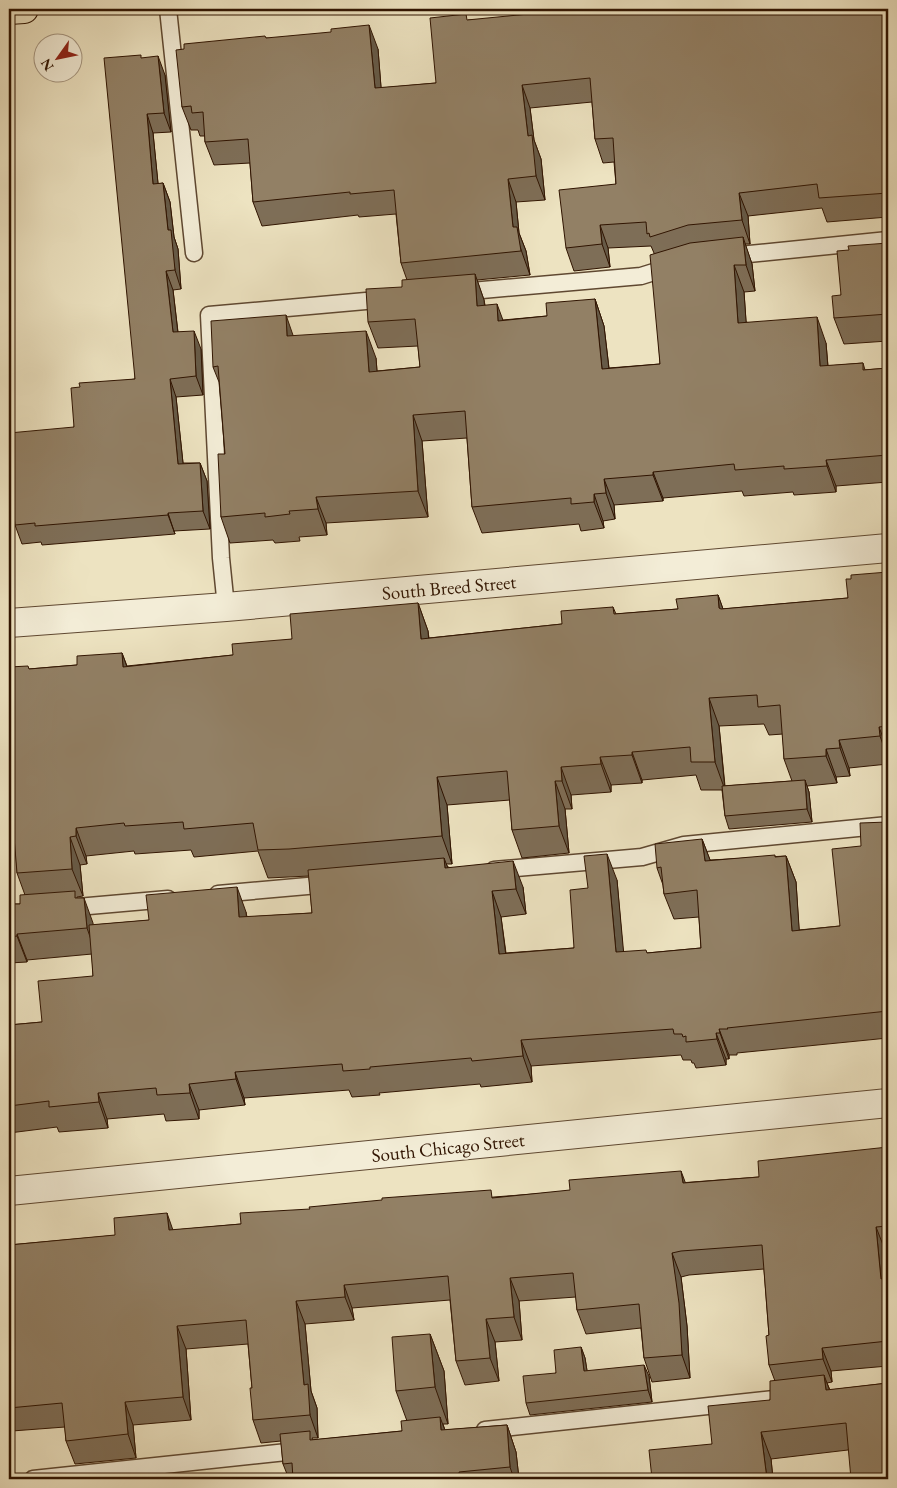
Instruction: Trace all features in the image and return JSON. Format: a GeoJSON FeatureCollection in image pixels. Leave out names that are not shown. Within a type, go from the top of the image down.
{"type":"FeatureCollection","features":[{"type":"Feature","properties":{"kind":"main road"},"geometry":{"type":"LineString","coordinates":[[9,10],[24,9]]}},
{"type":"Feature","properties":{"kind":"street","name":"South Breed Street"},"geometry":{"type":"LineString","coordinates":[[9,623],[226,607],[888,548]]}},
{"type":"Feature","properties":{"kind":"street","name":"South Chicago Street"},"geometry":{"type":"LineString","coordinates":[[9,1191],[888,1103]]}},
{"type":"Feature","properties":{"kind":"lane"},"geometry":{"type":"LineString","coordinates":[[168,9],[194,253]]}},
{"type":"Feature","properties":{"kind":"lane"},"geometry":{"type":"LineString","coordinates":[[717,257],[888,240]]}},
{"type":"Feature","properties":{"kind":"lane"},"geometry":{"type":"LineString","coordinates":[[445,294],[641,276],[688,262]]}},
{"type":"Feature","properties":{"kind":"lane"},"geometry":{"type":"LineString","coordinates":[[226,607],[221,558],[209,315],[405,297]]}},
{"type":"Feature","properties":{"kind":"lane"},"geometry":{"type":"LineString","coordinates":[[483,871],[642,857],[684,845],[888,825]]}},
{"type":"Feature","properties":{"kind":"lane"},"geometry":{"type":"LineString","coordinates":[[206,895],[345,883]]}},
{"type":"Feature","properties":{"kind":"lane"},"geometry":{"type":"LineString","coordinates":[[48,909],[187,897]]}},
{"type":"Feature","properties":{"kind":"lane"},"geometry":{"type":"LineString","coordinates":[[471,1432],[809,1395]]}},
{"type":"Feature","properties":{"kind":"lane"},"geometry":{"type":"LineString","coordinates":[[33,1479],[322,1448]]}},
{"type":"Feature","properties":{"kind":"building"},"geometry":{"type":"Polygon","coordinates":[[[580,9],[888,9],[888,193],[819,198],[817,184],[739,193],[742,220],[688,225],[650,237],[649,233],[647,234],[646,222],[600,225],[602,244],[566,248],[559,190],[616,184],[613,138],[595,139],[590,78],[522,85],[528,136],[532,135],[536,176],[508,179],[513,227],[517,227],[521,251],[401,263],[394,190],[350,194],[350,192],[253,202],[248,139],[205,142],[203,112],[192,113],[191,106],[182,107],[176,50],[184,49],[184,44],[331,32],[331,29],[369,25],[375,88],[436,83],[430,18],[466,14],[467,20],[580,9]]]}},
{"type":"Feature","properties":{"kind":"building"},"geometry":{"type":"Polygon","coordinates":[[[141,55],[141,58],[158,56],[164,113],[147,114],[153,184],[163,183],[168,230],[171,230],[175,270],[166,271],[173,332],[194,331],[196,376],[170,379],[178,464],[200,463],[203,511],[35,526],[35,523],[15,525],[9,462],[9,433],[74,427],[71,388],[80,387],[79,383],[135,379],[104,58],[141,55]]]}},
{"type":"Feature","properties":{"kind":"building"},"geometry":{"type":"Polygon","coordinates":[[[743,237],[746,265],[734,265],[738,323],[817,317],[820,366],[863,363],[863,370],[888,368],[888,455],[826,460],[827,466],[784,469],[784,466],[735,470],[734,464],[653,472],[653,475],[604,479],[606,493],[594,494],[594,502],[571,504],[571,498],[472,507],[465,411],[413,415],[418,491],[316,497],[318,509],[289,511],[290,514],[265,517],[265,513],[221,517],[218,454],[225,454],[218,366],[213,367],[211,321],[286,315],[287,336],[366,331],[369,372],[420,367],[415,319],[368,322],[366,289],[402,287],[402,280],[475,274],[477,306],[497,304],[498,321],[547,316],[546,303],[595,299],[602,369],[660,364],[650,255],[690,243],[743,237]]]}},
{"type":"Feature","properties":{"kind":"building"},"geometry":{"type":"Polygon","coordinates":[[[888,243],[888,314],[834,318],[832,296],[841,295],[837,251],[849,250],[848,246],[888,243]]]}},
{"type":"Feature","properties":{"kind":"building"},"geometry":{"type":"Polygon","coordinates":[[[888,572],[888,726],[879,727],[880,736],[839,740],[840,748],[826,749],[826,756],[784,759],[780,705],[758,707],[757,695],[709,698],[715,762],[691,762],[690,747],[632,752],[632,755],[600,757],[601,764],[561,767],[562,781],[555,781],[559,826],[512,830],[507,771],[437,777],[442,836],[258,850],[253,823],[184,829],[183,822],[125,826],[124,823],[76,828],[76,836],[70,837],[72,869],[17,873],[14,837],[10,838],[9,824],[9,667],[28,666],[29,669],[77,665],[77,656],[122,653],[123,667],[233,655],[232,644],[292,639],[290,614],[418,603],[421,639],[562,624],[561,611],[613,607],[614,614],[678,609],[676,599],[718,595],[719,608],[721,609],[848,598],[846,579],[851,579],[851,575],[888,572]]]}},
{"type":"Feature","properties":{"kind":"building"},"geometry":{"type":"Polygon","coordinates":[[[805,780],[807,809],[725,816],[722,786],[805,780]]]}},
{"type":"Feature","properties":{"kind":"building"},"geometry":{"type":"Polygon","coordinates":[[[888,822],[888,1011],[719,1029],[720,1033],[716,1033],[717,1039],[686,1042],[686,1036],[674,1034],[673,1029],[521,1040],[523,1056],[472,1061],[471,1058],[343,1071],[342,1064],[235,1072],[236,1079],[189,1084],[190,1093],[157,1095],[156,1088],[98,1093],[99,1102],[49,1107],[49,1101],[9,1106],[9,1025],[42,1022],[38,981],[93,976],[89,925],[149,920],[146,895],[237,887],[239,917],[312,913],[308,870],[444,858],[445,868],[513,861],[516,889],[492,891],[499,954],[574,948],[570,890],[588,888],[584,856],[607,854],[616,952],[646,950],[647,953],[701,948],[697,890],[664,894],[661,867],[657,868],[655,844],[702,839],[705,861],[775,855],[775,857],[786,856],[792,931],[840,926],[832,849],[861,846],[860,823],[888,822]]]}},
{"type":"Feature","properties":{"kind":"building"},"geometry":{"type":"Polygon","coordinates":[[[75,891],[75,898],[84,898],[87,928],[17,934],[17,936],[9,937],[9,904],[20,904],[20,895],[75,891]]]}},
{"type":"Feature","properties":{"kind":"building"},"geometry":{"type":"Polygon","coordinates":[[[888,1147],[888,1226],[876,1227],[881,1279],[885,1278],[888,1309],[888,1341],[822,1348],[823,1359],[769,1365],[766,1336],[769,1335],[762,1245],[681,1251],[672,1253],[679,1303],[682,1355],[644,1358],[639,1304],[577,1310],[573,1273],[510,1278],[514,1317],[486,1319],[490,1358],[456,1361],[448,1276],[344,1285],[345,1297],[296,1301],[304,1385],[308,1384],[310,1415],[253,1420],[246,1320],[177,1326],[183,1397],[125,1402],[128,1434],[66,1441],[62,1403],[9,1408],[9,1245],[115,1235],[114,1218],[167,1213],[169,1230],[241,1224],[240,1213],[310,1209],[309,1207],[382,1200],[382,1198],[491,1190],[492,1198],[570,1190],[569,1180],[681,1171],[683,1183],[759,1177],[758,1161],[888,1147]]]}},
{"type":"Feature","properties":{"kind":"building"},"geometry":{"type":"Polygon","coordinates":[[[430,1334],[435,1387],[396,1391],[392,1337],[430,1334]]]}},
{"type":"Feature","properties":{"kind":"building"},"geometry":{"type":"Polygon","coordinates":[[[581,1347],[584,1371],[644,1365],[648,1390],[526,1403],[523,1376],[556,1373],[554,1350],[581,1347]]]}},
{"type":"Feature","properties":{"kind":"building"},"geometry":{"type":"Polygon","coordinates":[[[824,1375],[826,1390],[888,1383],[888,1479],[851,1479],[846,1423],[761,1432],[767,1479],[652,1479],[649,1450],[712,1444],[708,1406],[770,1400],[770,1381],[824,1375]]]}},
{"type":"Feature","properties":{"kind":"building"},"geometry":{"type":"Polygon","coordinates":[[[440,1417],[441,1430],[507,1425],[510,1467],[459,1472],[460,1479],[293,1479],[292,1463],[283,1464],[280,1434],[310,1431],[310,1440],[402,1431],[401,1421],[440,1417]]]}}]}
